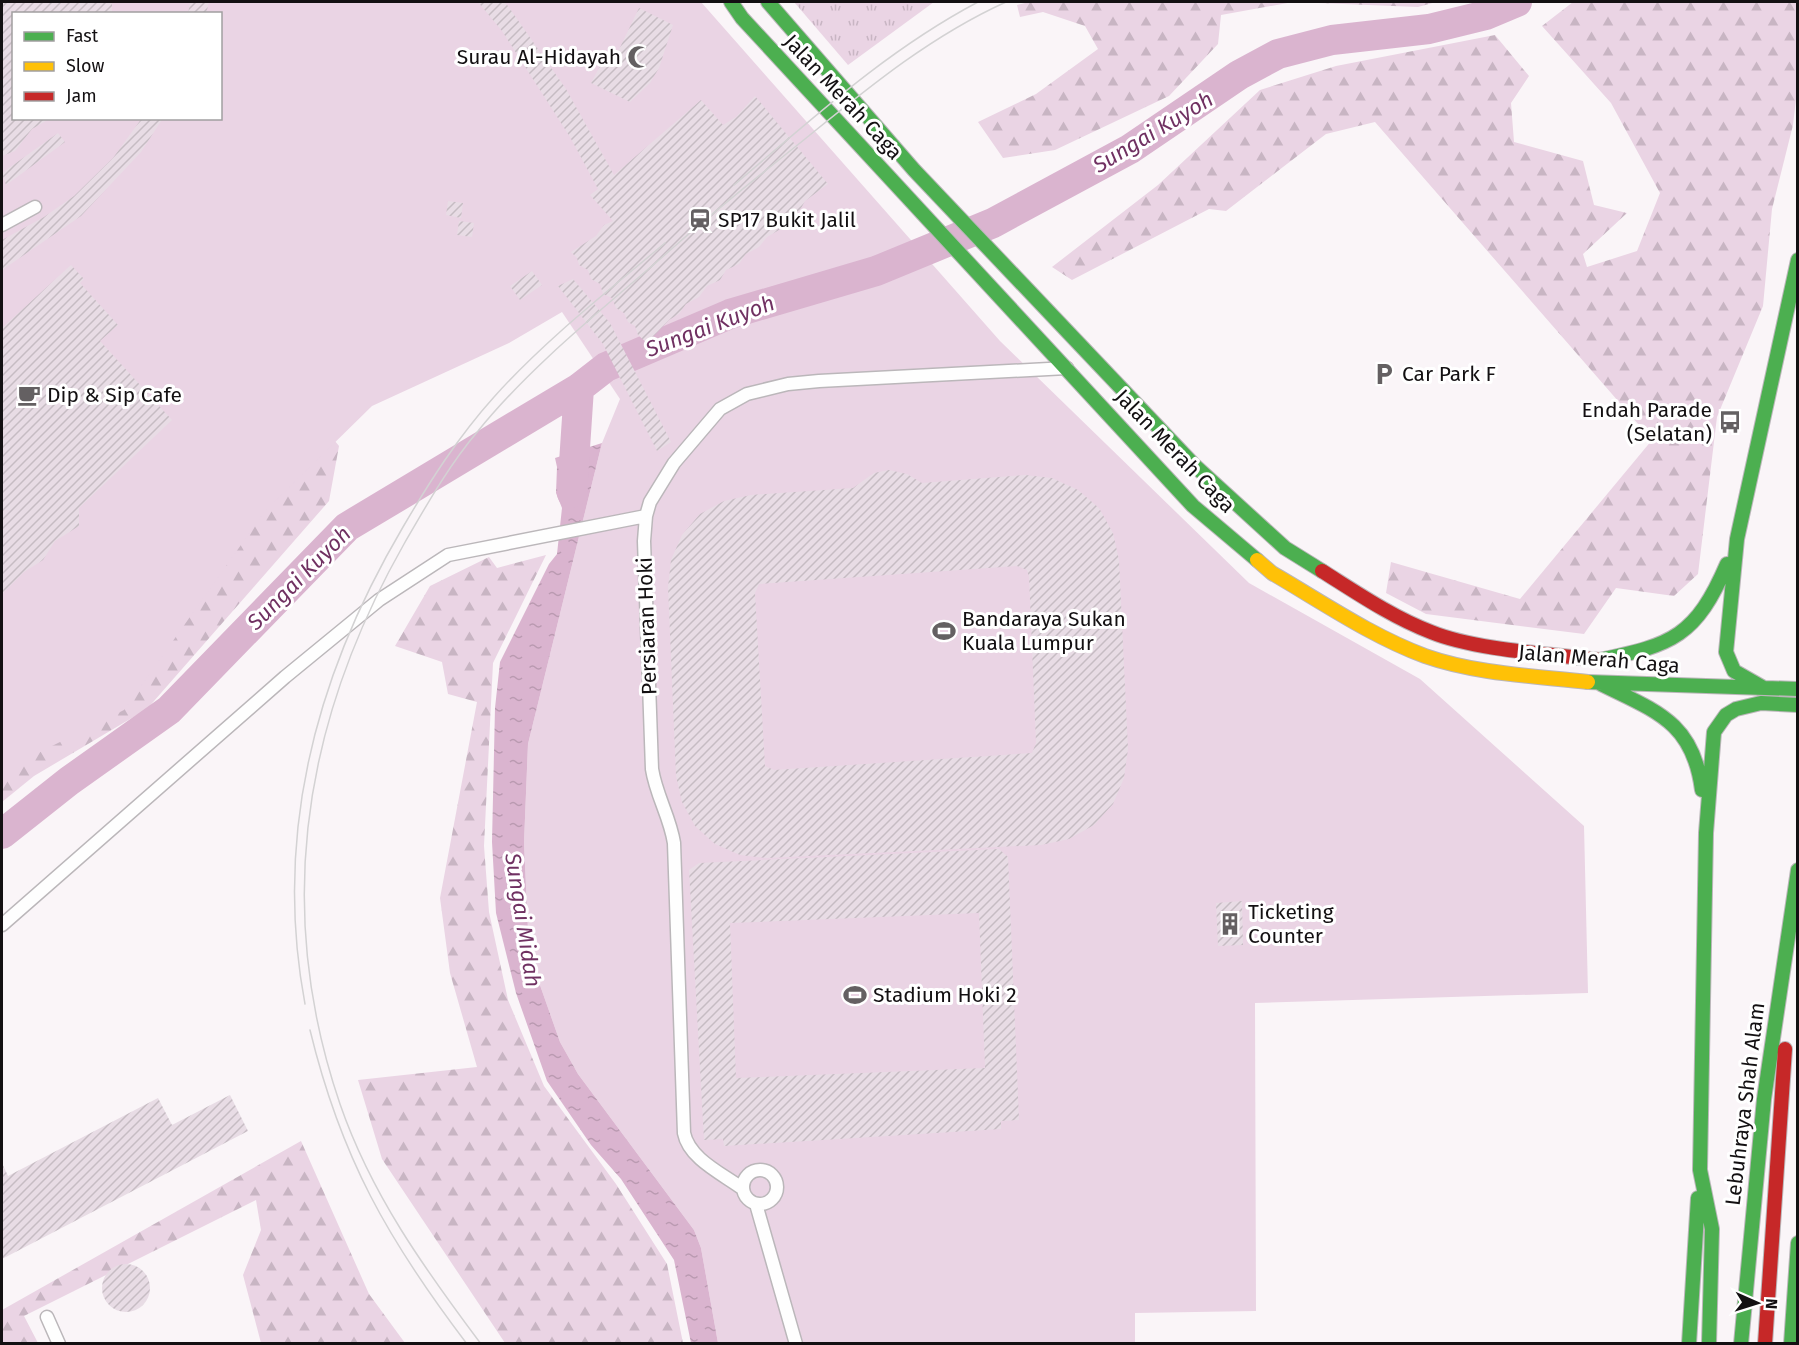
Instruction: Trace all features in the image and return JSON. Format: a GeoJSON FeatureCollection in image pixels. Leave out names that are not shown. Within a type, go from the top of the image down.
{"type":"FeatureCollection","features":[{"type":"Feature","properties":{"kind":"main road","name":"Jalan Merah Caga"},"geometry":{"type":"LineString","coordinates":[[731,2],[742,18],[1193,506],[1272,573],[1374,632],[1426,656],[1487,670],[1599,683],[1697,688],[1797,689]]}},
{"type":"Feature","properties":{"kind":"main road","name":"Jalan Merah Caga"},"geometry":{"type":"LineString","coordinates":[[768,2],[914,170],[1195,466],[1286,548],[1382,608],[1432,633],[1488,646],[1599,660],[1646,651],[1674,640],[1696,622],[1714,598],[1737,539]]}},
{"type":"Feature","properties":{"kind":"main road"},"geometry":{"type":"LineString","coordinates":[[1762,687],[1730,668],[1726,652],[1737,539],[1797,260]]}},
{"type":"Feature","properties":{"kind":"main road"},"geometry":{"type":"LineString","coordinates":[[1599,683],[1634,701],[1671,726],[1688,742],[1700,770],[1706,833]]}},
{"type":"Feature","properties":{"kind":"main road"},"geometry":{"type":"LineString","coordinates":[[1689,1344],[1700,1170],[1706,833],[1713,745],[1718,726],[1736,709],[1761,703],[1797,705]]}},
{"type":"Feature","properties":{"kind":"main road","name":"Lebuhraya Shah Alam"},"geometry":{"type":"LineString","coordinates":[[1741,1344],[1764,1098],[1797,870]]}},
{"type":"Feature","properties":{"kind":"main road"},"geometry":{"type":"LineString","coordinates":[[1765,1344],[1796,886]]}},
{"type":"Feature","properties":{"kind":"main road"},"geometry":{"type":"LineString","coordinates":[[1700,1170],[1712,1229],[1709,1344]]}},
{"type":"Feature","properties":{"kind":"main road"},"geometry":{"type":"LineString","coordinates":[[1791,1344],[1797,1243]]}},
{"type":"Feature","properties":{"kind":"street"},"geometry":{"type":"LineString","coordinates":[[2,225],[35,207]]}},
{"type":"Feature","properties":{"kind":"street","name":"Persiaran Hoki"},"geometry":{"type":"LineString","coordinates":[[743,1189],[693,1152],[686,1143],[684,1133],[674,843],[671,826],[655,786],[652,769],[645,565],[646,516],[661,482],[707,422],[720,409],[747,394],[788,384],[819,381],[1067,369]]}},
{"type":"Feature","properties":{"kind":"street"},"geometry":{"type":"LineString","coordinates":[[2,925],[285,677],[379,600],[448,555],[494,548],[646,516]]}},
{"type":"Feature","properties":{"kind":"street"},"geometry":{"type":"LineString","coordinates":[[764,1170],[773,1176],[777,1186],[775,1196],[767,1203],[756,1204],[747,1199],[743,1189],[745,1179],[753,1171],[764,1170]]}},
{"type":"Feature","properties":{"kind":"street"},"geometry":{"type":"LineString","coordinates":[[756,1204],[796,1344]]}},
{"type":"Feature","properties":{"kind":"street"},"geometry":{"type":"LineString","coordinates":[[47,1317],[59,1344]]}},
{"type":"Feature","properties":{"kind":"green space","name":"Bandaraya Sukan Kuala Lumpur"},"geometry":{"type":"Polygon","coordinates":[[[2,2],[701,2],[1000,341],[1249,583],[1420,679],[1584,826],[1588,993],[1255,1003],[1256,1311],[1135,1313],[1135,1343],[718,1343],[701,1248],[694,1230],[578,1074],[560,1042],[535,971],[528,930],[524,843],[528,744],[602,443],[620,399],[562,312],[509,343],[372,406],[265,511],[124,710],[2,771],[2,2]]]}},
{"type":"Feature","properties":{"kind":"green space"},"geometry":{"type":"Polygon","coordinates":[[[794,2],[934,2],[848,65],[794,2]]]}},
{"type":"Feature","properties":{"kind":"green space"},"geometry":{"type":"Polygon","coordinates":[[[1029,2],[1293,2],[1221,15],[1218,44],[1169,96],[1055,150],[1003,158],[978,122],[1036,94],[1098,49],[1085,26],[1043,12],[1020,17],[1017,5],[1029,2]]]}},
{"type":"Feature","properties":{"kind":"green space"},"geometry":{"type":"Polygon","coordinates":[[[1293,2],[1436,2],[1418,7],[1293,2]]]}},
{"type":"Feature","properties":{"kind":"green space"},"geometry":{"type":"Polygon","coordinates":[[[1573,2],[1798,2],[1798,82],[1793,125],[1772,209],[1763,306],[1717,417],[1698,574],[1674,596],[1616,588],[1584,634],[1426,614],[1386,593],[1391,562],[1520,599],[1652,440],[1375,122],[1326,134],[1226,211],[1209,209],[1072,280],[1052,267],[1158,185],[1260,90],[1336,66],[1495,35],[1529,76],[1511,103],[1514,142],[1583,161],[1594,205],[1627,213],[1583,254],[1587,267],[1637,251],[1660,193],[1611,103],[1542,26],[1573,2]]]}},
{"type":"Feature","properties":{"kind":"green space"},"geometry":{"type":"Polygon","coordinates":[[[309,409],[339,446],[329,501],[147,709],[34,776],[2,802],[2,669],[309,409]]]}},
{"type":"Feature","properties":{"kind":"green space"},"geometry":{"type":"Polygon","coordinates":[[[546,555],[493,663],[484,846],[489,912],[508,1000],[544,1086],[616,1184],[667,1264],[683,1343],[505,1343],[382,1159],[358,1080],[477,1067],[450,973],[440,898],[477,702],[448,694],[442,662],[395,646],[430,586],[489,557],[497,568],[546,555]]]}},
{"type":"Feature","properties":{"kind":"green space"},"geometry":{"type":"Polygon","coordinates":[[[301,1141],[369,1294],[405,1343],[261,1343],[243,1275],[261,1230],[256,1200],[24,1316],[38,1343],[2,1343],[2,1310],[301,1141]]]}},
{"type":"Feature","properties":{"kind":"water"},"geometry":{"type":"Polygon","coordinates":[[[602,443],[528,744],[524,843],[528,930],[535,971],[560,1042],[578,1074],[694,1230],[701,1248],[718,1343],[691,1343],[674,1260],[621,1179],[591,1145],[547,1081],[516,993],[496,913],[492,842],[495,708],[500,662],[549,564],[557,554],[562,508],[556,493],[555,458],[602,443]]]}},
{"type":"Feature","properties":{"kind":"building"},"geometry":{"type":"Polygon","coordinates":[[[2,2],[112,2],[112,12],[12,12],[12,120],[48,120],[32,129],[15,151],[2,156],[2,2]]]}},
{"type":"Feature","properties":{"kind":"building"},"geometry":{"type":"Polygon","coordinates":[[[190,2],[209,2],[206,12],[188,12],[190,2]]]}},
{"type":"Feature","properties":{"kind":"building","name":"SP17 Bukit Jalil"},"geometry":{"type":"Polygon","coordinates":[[[478,2],[504,2],[508,6],[566,89],[614,175],[701,100],[723,125],[736,117],[755,96],[828,184],[805,201],[799,212],[787,217],[779,230],[767,237],[759,247],[746,254],[739,264],[726,270],[720,280],[707,286],[699,297],[686,304],[679,314],[669,320],[647,343],[638,335],[635,326],[628,322],[624,313],[616,308],[612,298],[603,294],[600,284],[591,279],[588,270],[579,265],[577,258],[571,252],[596,236],[604,225],[613,221],[590,195],[598,189],[570,137],[502,31],[478,2]]]}},
{"type":"Feature","properties":{"kind":"building","name":"Surau Al-Hidayah"},"geometry":{"type":"Polygon","coordinates":[[[639,8],[673,25],[659,68],[650,83],[630,102],[591,83],[606,55],[614,60],[639,8]]]}},
{"type":"Feature","properties":{"kind":"building"},"geometry":{"type":"Polygon","coordinates":[[[141,120],[162,120],[141,152],[81,216],[2,270],[2,240],[44,217],[74,196],[113,158],[141,120]]]}},
{"type":"Feature","properties":{"kind":"building"},"geometry":{"type":"Polygon","coordinates":[[[58,133],[65,142],[6,185],[2,173],[58,133]]]}},
{"type":"Feature","properties":{"kind":"building"},"geometry":{"type":"Polygon","coordinates":[[[448,201],[463,203],[461,218],[446,215],[448,201]]]}},
{"type":"Feature","properties":{"kind":"building"},"geometry":{"type":"Polygon","coordinates":[[[459,221],[474,223],[472,237],[457,235],[459,221]]]}},
{"type":"Feature","properties":{"kind":"building"},"geometry":{"type":"Polygon","coordinates":[[[71,265],[84,279],[80,283],[118,325],[100,341],[172,420],[79,508],[79,526],[55,541],[43,560],[24,572],[2,594],[2,328],[71,265]]]}},
{"type":"Feature","properties":{"kind":"building"},"geometry":{"type":"Polygon","coordinates":[[[532,271],[542,285],[520,300],[510,286],[532,271]]]}},
{"type":"Feature","properties":{"kind":"building"},"geometry":{"type":"Polygon","coordinates":[[[573,279],[610,323],[671,442],[657,451],[603,344],[558,286],[573,279]]]}},
{"type":"Feature","properties":{"kind":"building"},"geometry":{"type":"Polygon","coordinates":[[[889,470],[907,474],[922,483],[1025,475],[1052,478],[1078,490],[1099,508],[1113,533],[1119,560],[1128,749],[1124,778],[1113,804],[1094,825],[1069,839],[1041,845],[767,858],[740,855],[715,844],[695,826],[682,802],[676,776],[668,587],[671,560],[682,535],[700,514],[724,501],[751,495],[853,488],[874,473],[889,470]],[[1017,566],[759,584],[755,593],[765,766],[774,770],[1032,753],[1036,743],[1027,570],[1017,566]]]}},
{"type":"Feature","properties":{"kind":"building"},"geometry":{"type":"Polygon","coordinates":[[[999,849],[1008,857],[1019,1120],[1001,1121],[1001,1129],[724,1146],[723,1139],[704,1140],[689,870],[699,863],[999,849]],[[979,913],[730,923],[736,1078],[985,1068],[979,913]]]}},
{"type":"Feature","properties":{"kind":"building","name":"Ticketing Counter"},"geometry":{"type":"Polygon","coordinates":[[[1242,901],[1243,945],[1218,946],[1216,903],[1242,901]]]}},
{"type":"Feature","properties":{"kind":"building"},"geometry":{"type":"Polygon","coordinates":[[[230,1095],[248,1131],[2,1259],[2,1163],[8,1176],[158,1098],[172,1125],[230,1095]]]}},
{"type":"Feature","properties":{"kind":"building"},"geometry":{"type":"Polygon","coordinates":[[[126,1264],[143,1271],[150,1288],[143,1305],[126,1312],[109,1305],[102,1288],[109,1271],[126,1264]]]}},
{"type":"Feature","properties":{"kind":"waterway","name":"Sungai Kuyoh"},"geometry":{"type":"LineString","coordinates":[[2,834],[69,781],[169,710],[347,527],[579,388],[606,367],[730,314],[876,271],[993,223],[1130,149],[1239,75],[1278,54],[1332,40],[1429,29],[1486,15],[1517,2]]}},
{"type":"Feature","properties":{"kind":"waterway","name":"Sungai Midah"},"geometry":{"type":"LineString","coordinates":[[572,493],[579,388]]}},
{"type":"Feature","properties":{"kind":"tram line"},"geometry":{"type":"LineString","coordinates":[[734,185],[821,111],[881,64],[912,42],[978,2]]}},
{"type":"Feature","properties":{"kind":"tram line"},"geometry":{"type":"LineString","coordinates":[[481,1344],[439,1287],[401,1229],[367,1169],[340,1104],[319,1031],[308,959],[304,888],[309,817],[322,748],[342,679],[370,611],[429,501],[467,444],[523,381],[572,335],[691,232],[853,100],[952,30],[1006,2]]}},
{"type":"Feature","properties":{"kind":"tram line"},"geometry":{"type":"LineString","coordinates":[[305,1004],[296,941],[295,878],[299,817],[310,756],[326,697],[347,639],[373,582],[424,493],[445,460],[481,412],[555,336],[665,243]]}},
{"type":"Feature","properties":{"kind":"tram line"},"geometry":{"type":"LineString","coordinates":[[310,1030],[336,1118],[370,1196],[414,1269],[467,1344]]}},
{"type":"Feature","properties":{"kind":"traffic: fast"},"geometry":{"type":"LineString","coordinates":[[731,2],[742,18],[1193,506],[1257,560]]}},
{"type":"Feature","properties":{"kind":"traffic: fast"},"geometry":{"type":"LineString","coordinates":[[768,2],[914,170],[1195,466],[1285,548],[1322,571]]}},
{"type":"Feature","properties":{"kind":"traffic: fast"},"geometry":{"type":"LineString","coordinates":[[1762,687],[1734,671],[1726,652],[1737,539],[1798,260]]}},
{"type":"Feature","properties":{"kind":"traffic: fast"},"geometry":{"type":"LineString","coordinates":[[1599,660],[1646,649],[1679,633],[1704,607],[1727,564]]}},
{"type":"Feature","properties":{"kind":"traffic: fast"},"geometry":{"type":"LineString","coordinates":[[1588,682],[1798,689]]}},
{"type":"Feature","properties":{"kind":"traffic: fast"},"geometry":{"type":"LineString","coordinates":[[1599,683],[1654,711],[1680,733],[1690,748],[1702,790]]}},
{"type":"Feature","properties":{"kind":"traffic: fast"},"geometry":{"type":"LineString","coordinates":[[1709,1344],[1712,1229],[1700,1170],[1706,833],[1714,732],[1726,715],[1736,709],[1761,703],[1798,705]]}},
{"type":"Feature","properties":{"kind":"traffic: fast"},"geometry":{"type":"LineString","coordinates":[[1741,1344],[1764,1099],[1798,870]]}},
{"type":"Feature","properties":{"kind":"traffic: fast"},"geometry":{"type":"LineString","coordinates":[[1689,1344],[1698,1198]]}},
{"type":"Feature","properties":{"kind":"traffic: fast"},"geometry":{"type":"LineString","coordinates":[[1791,1344],[1798,1243]]}},
{"type":"Feature","properties":{"kind":"traffic: slow"},"geometry":{"type":"LineString","coordinates":[[1257,560],[1272,573],[1347,618],[1385,639],[1425,656],[1485,671],[1588,682]]}},
{"type":"Feature","properties":{"kind":"traffic: jam"},"geometry":{"type":"LineString","coordinates":[[1322,571],[1402,619],[1449,638],[1513,650],[1599,660]]}},
{"type":"Feature","properties":{"kind":"traffic: jam"},"geometry":{"type":"LineString","coordinates":[[1765,1344],[1785,1049]]}},
{"type":"Feature","properties":{"kind":"place","name":"Surau Al-Hidayah"},"geometry":{"type":"Point","coordinates":[639,57]}},
{"type":"Feature","properties":{"kind":"place","name":"SP17 Bukit Jalil"},"geometry":{"type":"Point","coordinates":[700,220]}},
{"type":"Feature","properties":{"kind":"place","name":"Car Park F"},"geometry":{"type":"Point","coordinates":[1384,374]}},
{"type":"Feature","properties":{"kind":"place","name":"Dip & Sip Cafe"},"geometry":{"type":"Point","coordinates":[29,395]}},
{"type":"Feature","properties":{"kind":"place","name":"Endah Parade (Selatan)"},"geometry":{"type":"Point","coordinates":[1730,422]}},
{"type":"Feature","properties":{"kind":"place","name":"Bandaraya Sukan Kuala Lumpur"},"geometry":{"type":"Point","coordinates":[944,631]}},
{"type":"Feature","properties":{"kind":"place","name":"Ticketing Counter"},"geometry":{"type":"Point","coordinates":[1230,924]}},
{"type":"Feature","properties":{"kind":"place","name":"Stadium Hoki 2"},"geometry":{"type":"Point","coordinates":[855,995]}}]}
